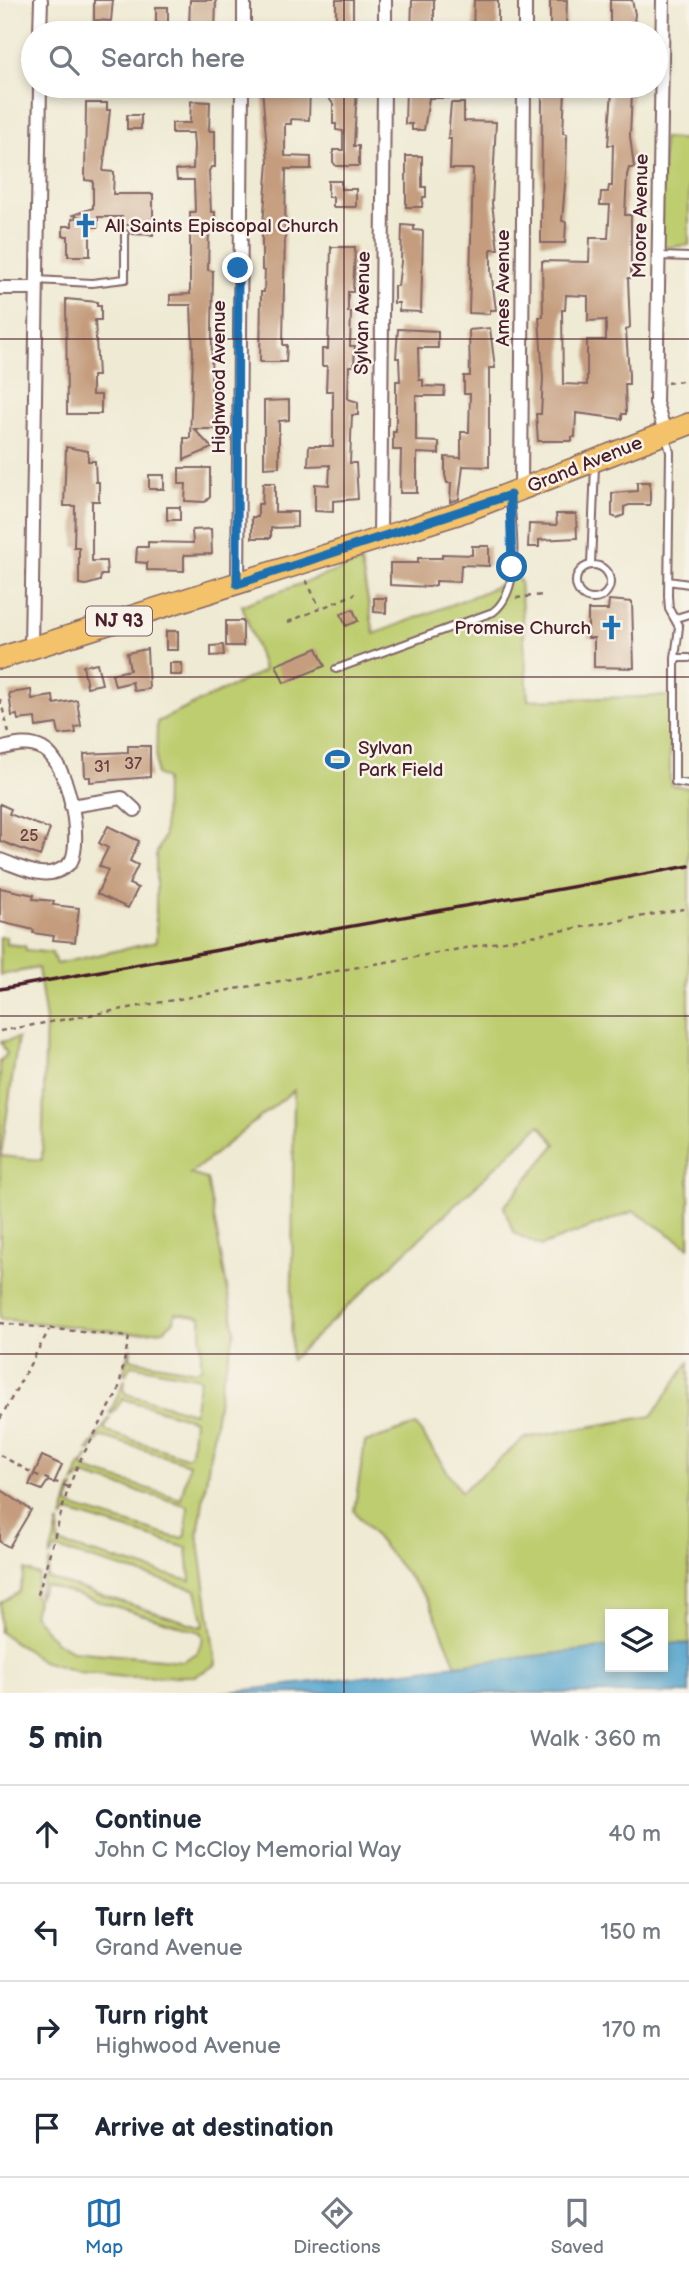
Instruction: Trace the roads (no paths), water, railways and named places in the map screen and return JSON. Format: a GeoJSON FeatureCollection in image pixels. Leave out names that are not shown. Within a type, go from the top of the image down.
{"type":"FeatureCollection","features":[{"type":"Feature","properties":{"kind":"main road","name":"Grand Avenue"},"geometry":{"type":"LineString","coordinates":[[0,658],[380,540],[515,493],[689,424]]}},
{"type":"Feature","properties":{"kind":"street"},"geometry":{"type":"LineString","coordinates":[[40,21],[41,0]]}},
{"type":"Feature","properties":{"kind":"street"},"geometry":{"type":"LineString","coordinates":[[244,0],[244,21]]}},
{"type":"Feature","properties":{"kind":"street"},"geometry":{"type":"LineString","coordinates":[[385,0],[385,21]]}},
{"type":"Feature","properties":{"kind":"street"},"geometry":{"type":"LineString","coordinates":[[525,0],[525,21]]}},
{"type":"Feature","properties":{"kind":"street","name":"Moore Avenue"},"geometry":{"type":"LineString","coordinates":[[663,0],[663,21]]}},
{"type":"Feature","properties":{"kind":"street"},"geometry":{"type":"LineString","coordinates":[[31,648],[40,98]]}},
{"type":"Feature","properties":{"kind":"street","name":"Highwood Avenue"},"geometry":{"type":"LineString","coordinates":[[237,584],[242,98]]}},
{"type":"Feature","properties":{"kind":"street","name":"Sylvan Avenue"},"geometry":{"type":"LineString","coordinates":[[380,540],[384,98]]}},
{"type":"Feature","properties":{"kind":"street","name":"Ames Avenue"},"geometry":{"type":"LineString","coordinates":[[515,493],[524,98]]}},
{"type":"Feature","properties":{"kind":"street","name":"Moore Avenue"},"geometry":{"type":"LineString","coordinates":[[662,98],[656,403],[665,432]]}},
{"type":"Feature","properties":{"kind":"street"},"geometry":{"type":"LineString","coordinates":[[0,288],[36,284]]}},
{"type":"Feature","properties":{"kind":"street"},"geometry":{"type":"LineString","coordinates":[[0,860],[42,875],[58,873],[74,855],[71,806],[56,760],[46,750],[27,744],[6,747]]}},
{"type":"Feature","properties":{"kind":"street"},"geometry":{"type":"LineString","coordinates":[[71,806],[122,798],[135,810]]}},
{"type":"Feature","properties":{"kind":"lane"},"geometry":{"type":"LineString","coordinates":[[36,284],[92,283],[125,279],[125,234]]}},
{"type":"Feature","properties":{"kind":"lane"},"geometry":{"type":"LineString","coordinates":[[660,256],[689,257]]}},
{"type":"Feature","properties":{"kind":"lane"},"geometry":{"type":"LineString","coordinates":[[665,432],[670,452],[669,609],[679,627],[675,658],[675,782],[689,784]]}},
{"type":"Feature","properties":{"kind":"lane"},"geometry":{"type":"LineString","coordinates":[[592,564],[596,460]]}},
{"type":"Feature","properties":{"kind":"lane"},"geometry":{"type":"LineString","coordinates":[[336,669],[500,607],[509,589],[512,567],[515,493]]}},
{"type":"Feature","properties":{"kind":"lane"},"geometry":{"type":"LineString","coordinates":[[592,564],[607,572],[610,583],[605,594],[595,599],[580,594],[575,583],[578,573],[592,564]]}},
{"type":"Feature","properties":{"kind":"lane"},"geometry":{"type":"LineString","coordinates":[[668,581],[689,584]]}},
{"type":"Feature","properties":{"kind":"lane"},"geometry":{"type":"LineString","coordinates":[[676,618],[689,614]]}},
{"type":"Feature","properties":{"kind":"lane"},"geometry":{"type":"LineString","coordinates":[[675,658],[689,658]]}},
{"type":"Feature","properties":{"kind":"water"},"geometry":{"type":"Polygon","coordinates":[[[668,1643],[689,1644],[689,1693],[220,1693],[605,1648],[605,1672],[668,1672],[668,1643]]]}},
{"type":"Feature","properties":{"kind":"railway"},"geometry":{"type":"LineString","coordinates":[[0,989],[689,866]]}},
{"type":"Feature","properties":{"kind":"place","name":"All Saints Episcopal Church"},"geometry":{"type":"Point","coordinates":[85,226]}},
{"type":"Feature","properties":{"kind":"place","name":"Promise Church"},"geometry":{"type":"Point","coordinates":[611,628]}},
{"type":"Feature","properties":{"kind":"place","name":"Sylvan Park Field"},"geometry":{"type":"Point","coordinates":[338,759]}}]}
